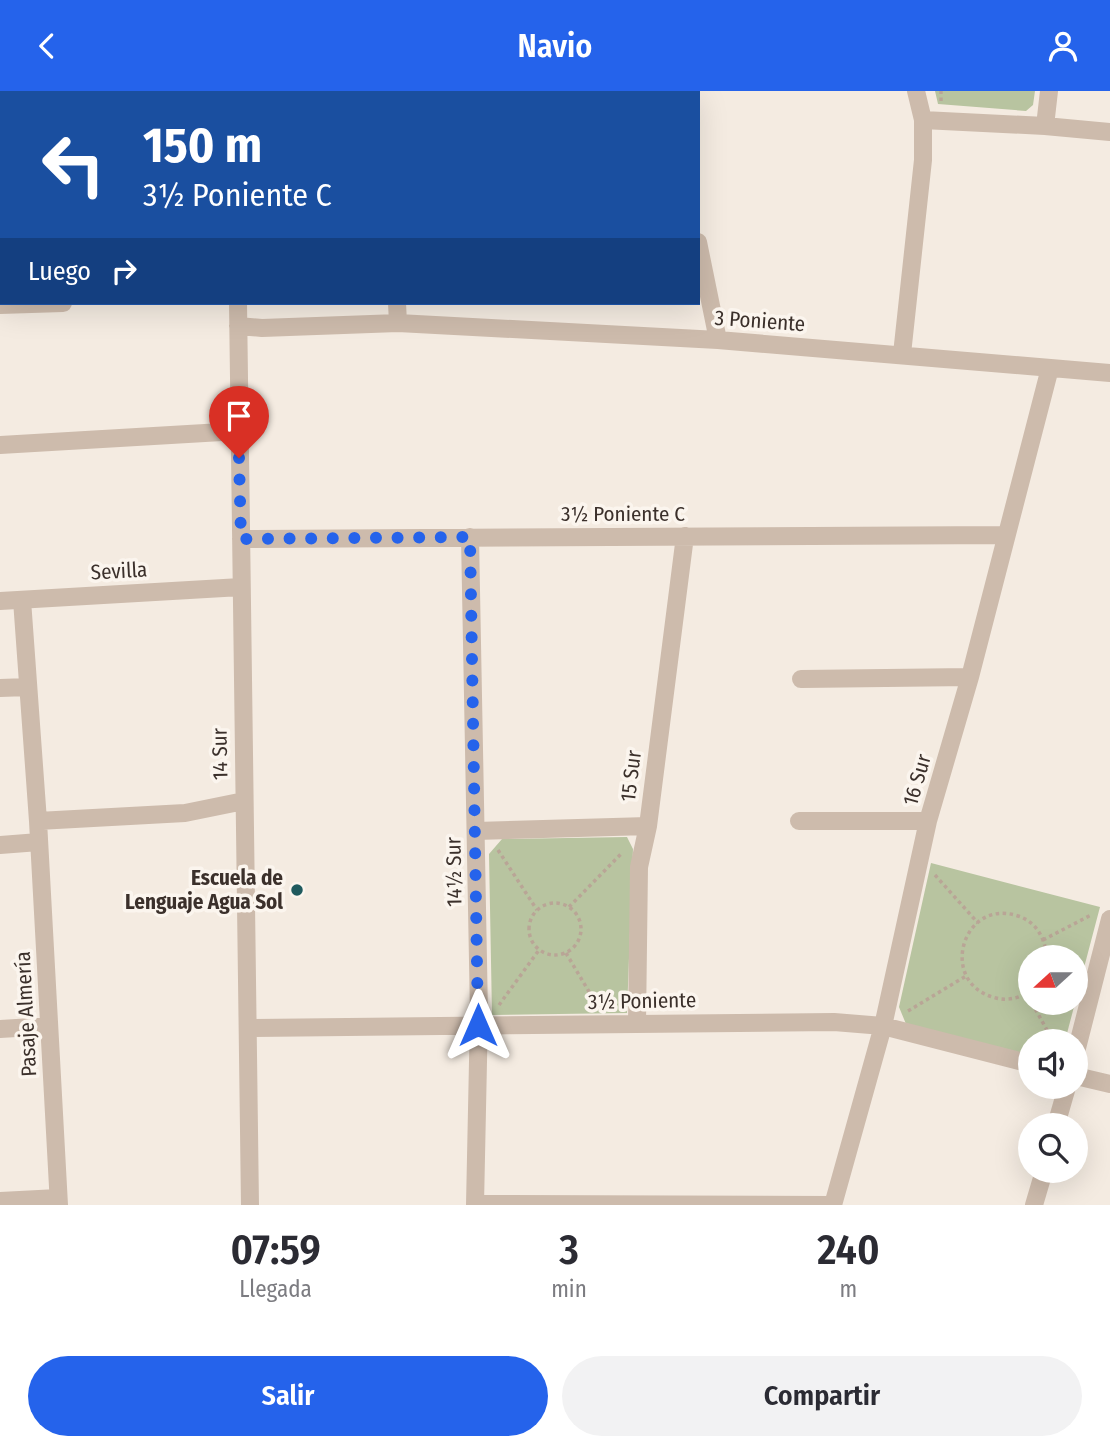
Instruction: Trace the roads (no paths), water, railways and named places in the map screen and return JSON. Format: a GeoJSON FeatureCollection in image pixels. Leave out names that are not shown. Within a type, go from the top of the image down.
{"type":"FeatureCollection","features":[{"type":"Feature","properties":{"kind":"street"},"geometry":{"type":"LineString","coordinates":[[902,354],[923,160],[923,120],[916,91]]}},
{"type":"Feature","properties":{"kind":"street"},"geometry":{"type":"LineString","coordinates":[[1045,126],[1049,91]]}},
{"type":"Feature","properties":{"kind":"street"},"geometry":{"type":"LineString","coordinates":[[923,120],[1110,132]]}},
{"type":"Feature","properties":{"kind":"street"},"geometry":{"type":"LineString","coordinates":[[700,252],[718,340]]}},
{"type":"Feature","properties":{"kind":"street","name":"14 Sur"},"geometry":{"type":"LineString","coordinates":[[237,305],[250,1205]]}},
{"type":"Feature","properties":{"kind":"street"},"geometry":{"type":"LineString","coordinates":[[397,305],[398,323]]}},
{"type":"Feature","properties":{"kind":"street","name":"3 Poniente"},"geometry":{"type":"LineString","coordinates":[[238,326],[262,328],[398,323],[718,340],[1110,373]]}},
{"type":"Feature","properties":{"kind":"street","name":"16 Sur"},"geometry":{"type":"LineString","coordinates":[[833,1205],[883,1026],[928,821],[970,677],[1050,369]]}},
{"type":"Feature","properties":{"kind":"street"},"geometry":{"type":"LineString","coordinates":[[0,445],[239,431]]}},
{"type":"Feature","properties":{"kind":"street","name":"3½ Poniente C"},"geometry":{"type":"LineString","coordinates":[[241,539],[1006,535]]}},
{"type":"Feature","properties":{"kind":"street","name":"15 Sur"},"geometry":{"type":"LineString","coordinates":[[637,1023],[639,867],[648,826],[685,536]]}},
{"type":"Feature","properties":{"kind":"street","name":"14½ Sur"},"geometry":{"type":"LineString","coordinates":[[470,537],[478,1020],[475,1204]]}},
{"type":"Feature","properties":{"kind":"street","name":"Sevilla"},"geometry":{"type":"LineString","coordinates":[[0,601],[241,587]]}},
{"type":"Feature","properties":{"kind":"street","name":"Pasaje Almería"},"geometry":{"type":"LineString","coordinates":[[22,600],[38,821],[58,1201]]}},
{"type":"Feature","properties":{"kind":"street"},"geometry":{"type":"LineString","coordinates":[[801,678],[970,677]]}},
{"type":"Feature","properties":{"kind":"street"},"geometry":{"type":"LineString","coordinates":[[0,688],[28,687]]}},
{"type":"Feature","properties":{"kind":"street"},"geometry":{"type":"LineString","coordinates":[[38,821],[185,813],[244,800]]}},
{"type":"Feature","properties":{"kind":"street"},"geometry":{"type":"LineString","coordinates":[[799,821],[928,821]]}},
{"type":"Feature","properties":{"kind":"street"},"geometry":{"type":"LineString","coordinates":[[476,831],[648,826]]}},
{"type":"Feature","properties":{"kind":"street"},"geometry":{"type":"LineString","coordinates":[[0,845],[39,842]]}},
{"type":"Feature","properties":{"kind":"street"},"geometry":{"type":"LineString","coordinates":[[1081,1029],[1104,915]]}},
{"type":"Feature","properties":{"kind":"street","name":"3½ Poniente"},"geometry":{"type":"LineString","coordinates":[[248,1028],[478,1020],[637,1023],[834,1022],[883,1026],[1018,1061]]}},
{"type":"Feature","properties":{"kind":"street"},"geometry":{"type":"LineString","coordinates":[[0,1029],[49,1026]]}},
{"type":"Feature","properties":{"kind":"street"},"geometry":{"type":"LineString","coordinates":[[1088,1079],[1110,1084]]}},
{"type":"Feature","properties":{"kind":"street"},"geometry":{"type":"LineString","coordinates":[[1034,1205],[1040,1183]]}},
{"type":"Feature","properties":{"kind":"street"},"geometry":{"type":"LineString","coordinates":[[0,1201],[58,1201]]}},
{"type":"Feature","properties":{"kind":"street"},"geometry":{"type":"LineString","coordinates":[[475,1204],[833,1205]]}},
{"type":"Feature","properties":{"kind":"place","name":"Escuela de Lenguaje Agua Sol"},"geometry":{"type":"Point","coordinates":[297,890]}}]}
